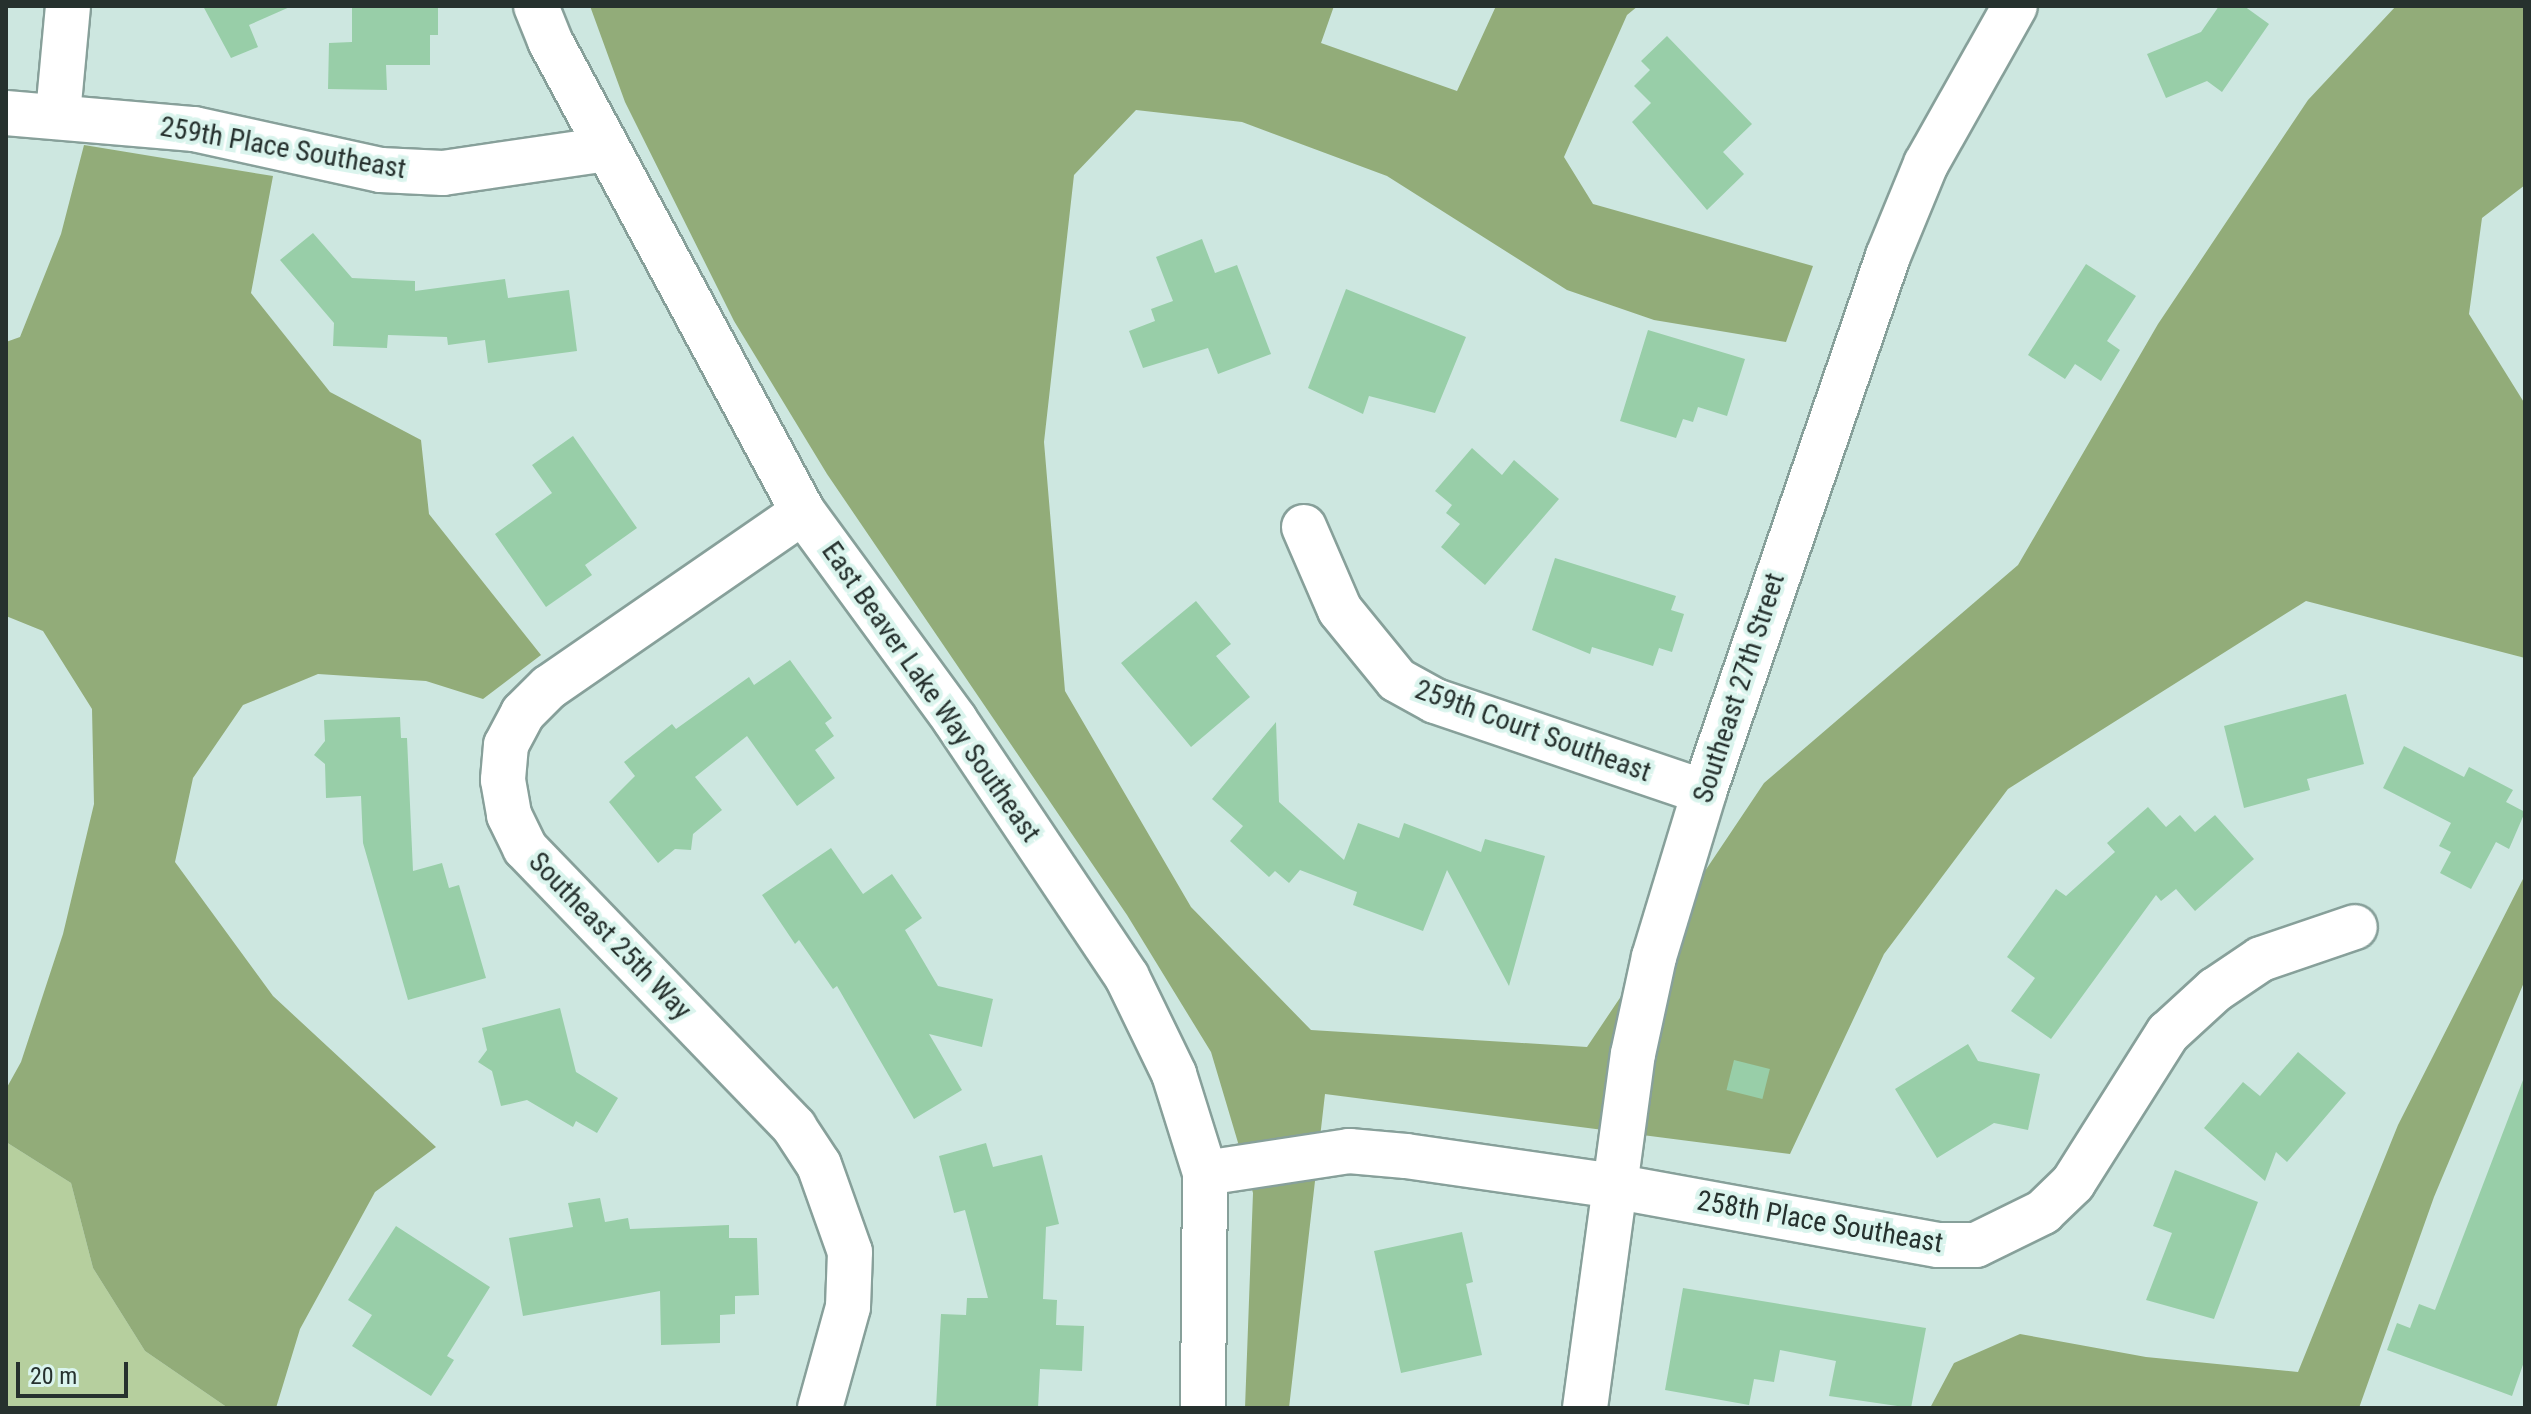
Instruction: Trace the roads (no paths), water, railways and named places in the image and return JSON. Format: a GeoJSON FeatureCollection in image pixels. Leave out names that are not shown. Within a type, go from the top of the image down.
{"type":"FeatureCollection","features":[{"type":"Feature","properties":{"kind":"street"},"geometry":{"type":"LineString","coordinates":[[58,114],[68,6]]}},
{"type":"Feature","properties":{"kind":"street","name":"East Beaver Lake Way Southeast"},"geometry":{"type":"LineString","coordinates":[[536,6],[607,149],[803,512],[955,720],[1127,977],[1174,1074],[1205,1173],[1203,1408]]}},
{"type":"Feature","properties":{"kind":"street","name":"Southeast 27th Street"},"geometry":{"type":"LineString","coordinates":[[1585,1408],[1613,1186],[1654,957],[1704,792],[1888,256],[1926,164],[2015,6]]}},
{"type":"Feature","properties":{"kind":"street","name":"259th Place Southeast"},"geometry":{"type":"LineString","coordinates":[[6,113],[58,114],[194,129],[381,170],[443,173],[607,149]]}},
{"type":"Feature","properties":{"kind":"street","name":"Southeast 25th Way"},"geometry":{"type":"LineString","coordinates":[[803,512],[549,687],[523,713],[506,745],[503,780],[509,815],[525,848],[794,1127],[819,1165],[850,1252],[848,1307],[820,1408]]}},
{"type":"Feature","properties":{"kind":"street","name":"259th Court Southeast"},"geometry":{"type":"LineString","coordinates":[[1304,527],[1340,610],[1397,680],[1435,701],[1704,792]]}},
{"type":"Feature","properties":{"kind":"street","name":"258th Place Southeast"},"geometry":{"type":"LineString","coordinates":[[1205,1173],[1349,1151],[1613,1186],[1938,1245],[1976,1245],[2043,1212],[2073,1183],[2168,1033],[2215,990],[2261,959],[2355,927]]}}]}
